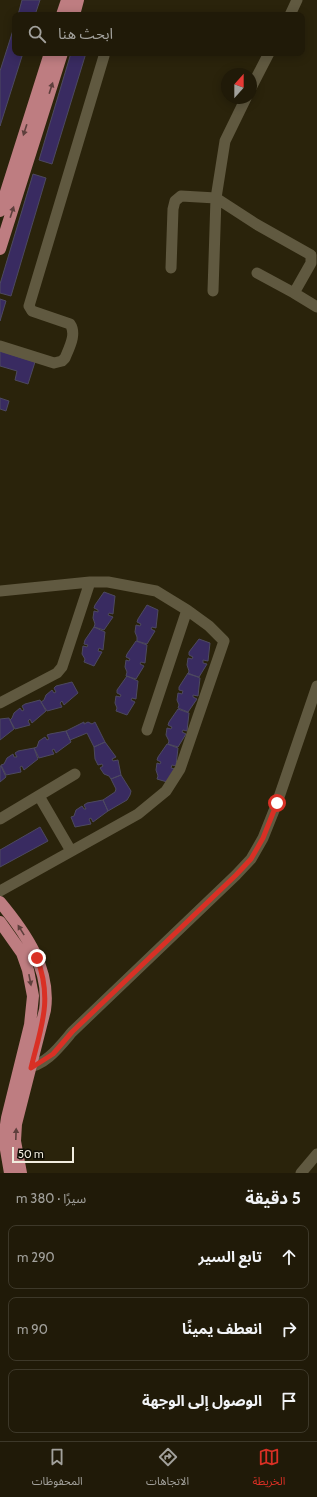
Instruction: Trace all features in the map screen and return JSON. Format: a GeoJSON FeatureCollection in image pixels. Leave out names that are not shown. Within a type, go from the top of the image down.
{"type":"FeatureCollection","features":[{"type":"Feature","properties":{"kind":"main road"},"geometry":{"type":"LineString","coordinates":[[63,12],[67,0]]}},
{"type":"Feature","properties":{"kind":"main road"},"geometry":{"type":"LineString","coordinates":[[75,12],[78,0]]}},
{"type":"Feature","properties":{"kind":"main road"},"geometry":{"type":"LineString","coordinates":[[0,211],[49,56]]}},
{"type":"Feature","properties":{"kind":"main road"},"geometry":{"type":"LineString","coordinates":[[0,249],[61,56]]}},
{"type":"Feature","properties":{"kind":"main road"},"geometry":{"type":"LineString","coordinates":[[0,902],[16,921],[31,946],[42,971],[46,995],[45,1010],[7,1118],[4,1138],[10,1173]]}},
{"type":"Feature","properties":{"kind":"main road"},"geometry":{"type":"LineString","coordinates":[[0,922],[22,953],[28,970],[33,996],[26,1067],[16,1124],[15,1141],[21,1173]]}},
{"type":"Feature","properties":{"kind":"street"},"geometry":{"type":"LineString","coordinates":[[291,12],[297,0]]}},
{"type":"Feature","properties":{"kind":"street"},"geometry":{"type":"LineString","coordinates":[[0,346],[54,363],[62,361],[65,358],[73,334],[73,329],[70,324],[32,311],[29,306],[104,56]]}},
{"type":"Feature","properties":{"kind":"street"},"geometry":{"type":"LineString","coordinates":[[257,76],[267,56]]}},
{"type":"Feature","properties":{"kind":"street"},"geometry":{"type":"LineString","coordinates":[[213,291],[216,198],[225,141],[243,104]]}},
{"type":"Feature","properties":{"kind":"street"},"geometry":{"type":"LineString","coordinates":[[171,268],[173,209],[175,200],[181,196],[216,198],[256,224],[311,255],[311,263],[294,293]]}},
{"type":"Feature","properties":{"kind":"street"},"geometry":{"type":"LineString","coordinates":[[257,273],[317,307]]}},
{"type":"Feature","properties":{"kind":"street"},"geometry":{"type":"LineString","coordinates":[[0,591],[90,582],[108,582],[156,591],[209,626],[224,640],[180,769],[166,791],[138,814],[0,891]]}},
{"type":"Feature","properties":{"kind":"street"},"geometry":{"type":"LineString","coordinates":[[0,703],[57,672],[62,666],[90,582]]}},
{"type":"Feature","properties":{"kind":"street"},"geometry":{"type":"LineString","coordinates":[[147,730],[186,610]]}},
{"type":"Feature","properties":{"kind":"street"},"geometry":{"type":"LineString","coordinates":[[26,1067],[53,1054],[72,1032],[230,881],[251,859],[263,838],[277,803],[317,686]]}},
{"type":"Feature","properties":{"kind":"street"},"geometry":{"type":"LineString","coordinates":[[0,819],[75,774]]}},
{"type":"Feature","properties":{"kind":"street"},"geometry":{"type":"LineString","coordinates":[[39,796],[71,851]]}},
{"type":"Feature","properties":{"kind":"street"},"geometry":{"type":"LineString","coordinates":[[301,1173],[317,1154]]}},
{"type":"Feature","properties":{"kind":"building"},"geometry":{"type":"Polygon","coordinates":[[[22,0],[40,0],[36,12],[19,12],[22,0]]]}},
{"type":"Feature","properties":{"kind":"building"},"geometry":{"type":"Polygon","coordinates":[[[12,33],[12,56],[22,56],[0,126],[0,71],[12,33]]]}},
{"type":"Feature","properties":{"kind":"building"},"geometry":{"type":"Polygon","coordinates":[[[70,56],[85,56],[52,164],[39,160],[70,56]]]}},
{"type":"Feature","properties":{"kind":"building"},"geometry":{"type":"Polygon","coordinates":[[[33,174],[46,178],[11,296],[0,293],[0,284],[33,174]]]}},
{"type":"Feature","properties":{"kind":"building"},"geometry":{"type":"Polygon","coordinates":[[[0,299],[6,301],[0,321],[0,299]]]}},
{"type":"Feature","properties":{"kind":"building"},"geometry":{"type":"Polygon","coordinates":[[[0,351],[35,362],[28,384],[15,380],[17,371],[0,366],[0,351]]]}},
{"type":"Feature","properties":{"kind":"building"},"geometry":{"type":"Polygon","coordinates":[[[0,398],[9,401],[6,411],[0,409],[0,398]]]}},
{"type":"Feature","properties":{"kind":"building"},"geometry":{"type":"Polygon","coordinates":[[[104,592],[115,596],[113,614],[109,613],[108,615],[113,617],[104,630],[94,627],[95,624],[93,618],[94,611],[98,612],[98,610],[94,608],[95,605],[104,592]]]}},
{"type":"Feature","properties":{"kind":"building"},"geometry":{"type":"Polygon","coordinates":[[[147,605],[158,610],[156,628],[152,627],[151,629],[155,631],[147,644],[137,641],[135,632],[136,625],[140,626],[141,624],[137,622],[138,619],[147,605]]]}},
{"type":"Feature","properties":{"kind":"building"},"geometry":{"type":"Polygon","coordinates":[[[94,627],[105,632],[103,650],[99,648],[98,651],[102,652],[94,666],[84,662],[85,659],[82,654],[83,646],[87,647],[88,645],[84,644],[85,640],[94,627]]]}},
{"type":"Feature","properties":{"kind":"building"},"geometry":{"type":"Polygon","coordinates":[[[199,639],[210,643],[208,661],[203,660],[203,663],[207,664],[199,677],[188,674],[189,671],[187,665],[188,658],[192,659],[193,657],[189,655],[189,652],[199,639]]]}},
{"type":"Feature","properties":{"kind":"building"},"geometry":{"type":"Polygon","coordinates":[[[136,641],[147,645],[145,663],[141,662],[140,664],[144,666],[136,679],[126,676],[127,672],[125,667],[126,660],[129,661],[130,659],[126,657],[127,654],[136,641]]]}},
{"type":"Feature","properties":{"kind":"building"},"geometry":{"type":"Polygon","coordinates":[[[188,673],[200,678],[198,696],[193,695],[193,697],[197,699],[188,712],[178,708],[179,705],[177,700],[178,693],[182,694],[183,691],[179,690],[179,687],[188,673]]]}},
{"type":"Feature","properties":{"kind":"building"},"geometry":{"type":"Polygon","coordinates":[[[127,676],[138,681],[136,699],[132,698],[131,700],[135,702],[127,715],[116,711],[117,708],[115,703],[116,696],[120,697],[121,695],[117,693],[117,690],[127,676]]]}},
{"type":"Feature","properties":{"kind":"building"},"geometry":{"type":"Polygon","coordinates":[[[72,682],[78,693],[64,705],[62,701],[60,703],[62,707],[47,711],[41,702],[44,700],[46,695],[52,690],[54,693],[56,692],[54,688],[56,686],[72,682]]]}},
{"type":"Feature","properties":{"kind":"building"},"geometry":{"type":"Polygon","coordinates":[[[40,700],[46,711],[32,723],[30,719],[28,721],[30,725],[15,729],[10,720],[14,713],[20,708],[22,711],[24,710],[22,706],[25,704],[40,700]]]}},
{"type":"Feature","properties":{"kind":"building"},"geometry":{"type":"Polygon","coordinates":[[[178,709],[189,713],[187,731],[183,730],[182,732],[186,734],[178,747],[168,744],[169,741],[166,735],[167,728],[171,729],[172,727],[168,725],[169,722],[178,709]]]}},
{"type":"Feature","properties":{"kind":"building"},"geometry":{"type":"Polygon","coordinates":[[[9,718],[14,729],[0,740],[0,719],[9,718]]]}},
{"type":"Feature","properties":{"kind":"building"},"geometry":{"type":"Polygon","coordinates":[[[84,722],[84,724],[88,722],[92,724],[95,722],[105,742],[94,747],[87,733],[70,740],[66,731],[84,722]]]}},
{"type":"Feature","properties":{"kind":"building"},"geometry":{"type":"Polygon","coordinates":[[[66,731],[71,742],[56,753],[54,749],[52,750],[54,754],[39,758],[34,748],[37,747],[39,741],[45,737],[47,740],[49,739],[47,735],[66,731]]]}},
{"type":"Feature","properties":{"kind":"building"},"geometry":{"type":"Polygon","coordinates":[[[105,742],[116,757],[112,759],[113,761],[118,760],[121,775],[111,779],[109,776],[104,774],[100,768],[103,766],[102,764],[98,765],[95,759],[94,747],[105,742]]]}},
{"type":"Feature","properties":{"kind":"building"},"geometry":{"type":"Polygon","coordinates":[[[167,744],[178,748],[176,766],[172,765],[171,768],[175,769],[167,782],[157,779],[158,776],[156,770],[157,763],[160,764],[161,762],[157,760],[158,757],[167,744]]]}},
{"type":"Feature","properties":{"kind":"building"},"geometry":{"type":"Polygon","coordinates":[[[34,748],[38,759],[24,770],[22,766],[20,767],[21,772],[6,775],[1,765],[4,764],[7,758],[13,754],[14,757],[17,757],[15,753],[18,751],[34,748]]]}},
{"type":"Feature","properties":{"kind":"building"},"geometry":{"type":"Polygon","coordinates":[[[0,766],[6,777],[0,782],[0,766]]]}},
{"type":"Feature","properties":{"kind":"building"},"geometry":{"type":"Polygon","coordinates":[[[121,775],[131,791],[130,795],[127,800],[108,811],[103,800],[115,792],[116,789],[111,779],[121,775]]]}},
{"type":"Feature","properties":{"kind":"building"},"geometry":{"type":"Polygon","coordinates":[[[103,800],[108,811],[93,822],[91,818],[89,819],[91,824],[75,827],[71,817],[74,816],[76,810],[82,806],[86,809],[84,805],[87,803],[103,800]]]}},
{"type":"Feature","properties":{"kind":"building"},"geometry":{"type":"Polygon","coordinates":[[[40,827],[48,841],[0,867],[0,850],[40,827]]]}},
{"type":"Feature","properties":{"kind":"route"},"geometry":{"type":"LineString","coordinates":[[37,958],[44,981],[46,1003],[31,1068],[53,1054],[72,1032],[251,859],[263,838],[277,803]]}}]}
